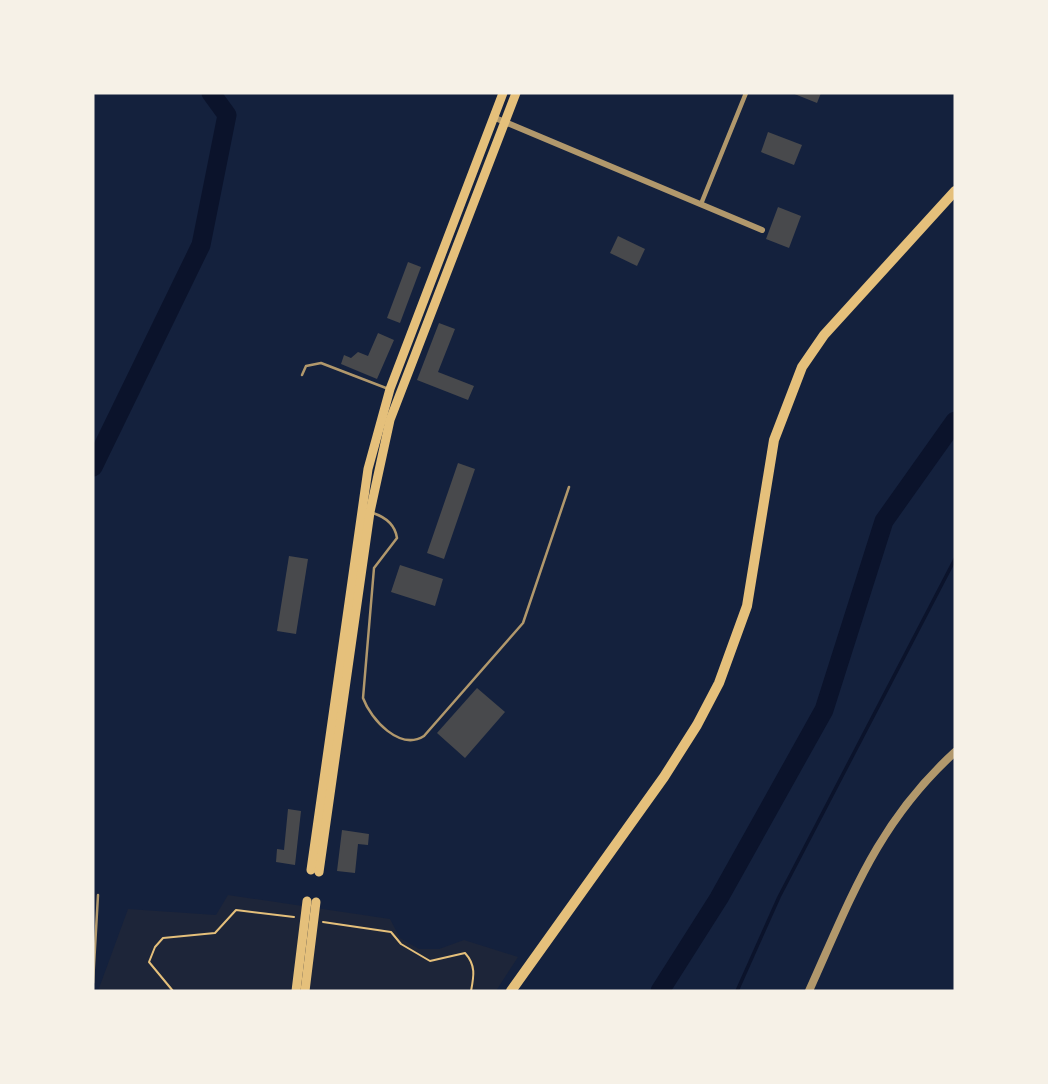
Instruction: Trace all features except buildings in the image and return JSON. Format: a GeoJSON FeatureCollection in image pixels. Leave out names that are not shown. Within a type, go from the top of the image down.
{"type":"FeatureCollection","features":[{"type":"Feature","properties":{"kind":"highway"},"geometry":{"type":"LineString","coordinates":[[511,991],[664,776],[697,725],[719,682],[747,606],[774,440],[802,367],[824,335],[955,191]]}},
{"type":"Feature","properties":{"kind":"highway"},"geometry":{"type":"LineString","coordinates":[[517,991],[669,779],[724,685],[752,607],[780,442],[807,370],[828,340],[955,199]]}},
{"type":"Feature","properties":{"kind":"main road"},"geometry":{"type":"LineString","coordinates":[[367,511],[368,470],[390,389],[503,93]]}},
{"type":"Feature","properties":{"kind":"main road"},"geometry":{"type":"LineString","coordinates":[[315,871],[367,511],[377,471],[399,394],[516,93]]}},
{"type":"Feature","properties":{"kind":"main road"},"geometry":{"type":"LineString","coordinates":[[304,991],[304,965],[312,902]]}},
{"type":"Feature","properties":{"kind":"main road"},"geometry":{"type":"LineString","coordinates":[[296,991],[304,965]]}},
{"type":"Feature","properties":{"kind":"street"},"geometry":{"type":"LineString","coordinates":[[701,204],[746,93]]}},
{"type":"Feature","properties":{"kind":"street"},"geometry":{"type":"LineString","coordinates":[[494,117],[762,230]]}},
{"type":"Feature","properties":{"kind":"street"},"geometry":{"type":"LineString","coordinates":[[809,991],[877,843],[926,780],[955,752]]}},
{"type":"Feature","properties":{"kind":"street"},"geometry":{"type":"LineString","coordinates":[[814,991],[866,877],[877,843]]}},
{"type":"Feature","properties":{"kind":"lane"},"geometry":{"type":"LineString","coordinates":[[302,375],[306,366],[321,363],[390,389]]}},
{"type":"Feature","properties":{"kind":"lane"},"geometry":{"type":"LineString","coordinates":[[367,511],[385,517],[396,531],[397,538],[374,568],[363,698],[368,714],[379,723],[404,741],[416,741],[424,736],[523,623],[569,487]]}},
{"type":"Feature","properties":{"kind":"lane"},"geometry":{"type":"LineString","coordinates":[[93,983],[98,895]]}},
{"type":"Feature","properties":{"kind":"shaded area"},"geometry":{"type":"Polygon","coordinates":[[[228,895],[390,919],[400,938],[419,949],[439,949],[464,940],[518,957],[496,991],[98,991],[128,909],[216,915],[228,895]]]}},
{"type":"Feature","properties":{"kind":"waterway"},"geometry":{"type":"LineString","coordinates":[[93,467],[201,245],[227,115],[211,93]]}},
{"type":"Feature","properties":{"kind":"waterway"},"geometry":{"type":"LineString","coordinates":[[660,991],[719,898],[824,710],[884,521],[955,421]]}},
{"type":"Feature","properties":{"kind":"waterway"},"geometry":{"type":"LineString","coordinates":[[737,991],[779,897],[955,559]]}}]}
